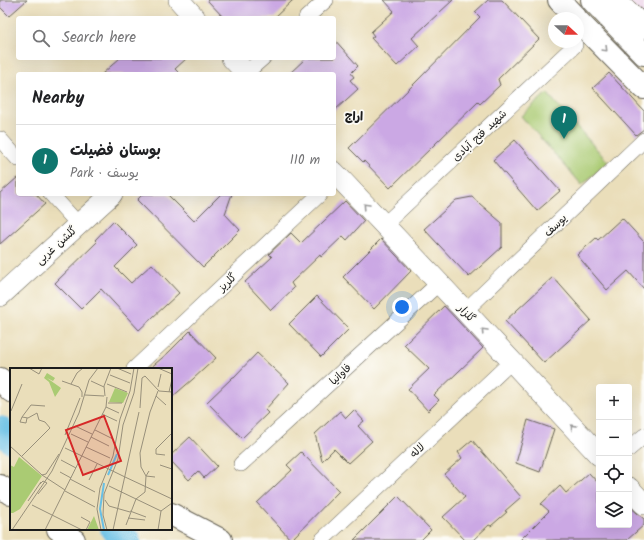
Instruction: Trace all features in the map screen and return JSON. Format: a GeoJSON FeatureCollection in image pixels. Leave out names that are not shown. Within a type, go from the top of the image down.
{"type":"FeatureCollection","features":[{"type":"Feature","properties":{"kind":"highway"},"geometry":{"type":"LineString","coordinates":[[559,0],[570,12]]}},
{"type":"Feature","properties":{"kind":"highway"},"geometry":{"type":"LineString","coordinates":[[592,0],[644,54]]}},
{"type":"Feature","properties":{"kind":"highway"},"geometry":{"type":"LineString","coordinates":[[614,0],[644,28]]}},
{"type":"Feature","properties":{"kind":"highway"},"geometry":{"type":"LineString","coordinates":[[584,27],[644,88]]}},
{"type":"Feature","properties":{"kind":"highway"},"geometry":{"type":"LineString","coordinates":[[0,379],[10,390]]}},
{"type":"Feature","properties":{"kind":"highway"},"geometry":{"type":"LineString","coordinates":[[0,486],[10,493]]}},
{"type":"Feature","properties":{"kind":"highway"},"geometry":{"type":"LineString","coordinates":[[172,515],[221,540]]}},
{"type":"Feature","properties":{"kind":"highway"},"geometry":{"type":"LineString","coordinates":[[59,530],[74,540]]}},
{"type":"Feature","properties":{"kind":"main road"},"geometry":{"type":"LineString","coordinates":[[179,0],[193,16]]}},
{"type":"Feature","properties":{"kind":"main road"},"geometry":{"type":"LineString","coordinates":[[234,60],[244,72]]}},
{"type":"Feature","properties":{"kind":"main road","name":"گلزار"},"geometry":{"type":"LineString","coordinates":[[336,177],[439,283],[596,452]]}},
{"type":"Feature","properties":{"kind":"main road","name":"گلشن غربی"},"geometry":{"type":"LineString","coordinates":[[0,296],[110,196]]}},
{"type":"Feature","properties":{"kind":"main road"},"geometry":{"type":"LineString","coordinates":[[632,491],[644,504]]}},
{"type":"Feature","properties":{"kind":"street"},"geometry":{"type":"LineString","coordinates":[[308,16],[326,0]]}},
{"type":"Feature","properties":{"kind":"street","name":"شهید فتح آبادی"},"geometry":{"type":"LineString","coordinates":[[384,225],[572,48]]}},
{"type":"Feature","properties":{"kind":"street"},"geometry":{"type":"LineString","coordinates":[[248,72],[261,60]]}},
{"type":"Feature","properties":{"kind":"street"},"geometry":{"type":"LineString","coordinates":[[0,139],[16,156]]}},
{"type":"Feature","properties":{"kind":"street","name":"یوسف"},"geometry":{"type":"LineString","coordinates":[[465,311],[644,140]]}},
{"type":"Feature","properties":{"kind":"street"},"geometry":{"type":"LineString","coordinates":[[53,196],[78,224]]}},
{"type":"Feature","properties":{"kind":"street","name":"گلریز"},"geometry":{"type":"LineString","coordinates":[[135,368],[318,196]]}},
{"type":"Feature","properties":{"kind":"street","name":"فاوانیا"},"geometry":{"type":"LineString","coordinates":[[241,464],[439,283]]}},
{"type":"Feature","properties":{"kind":"street","name":"لاله"},"geometry":{"type":"LineString","coordinates":[[322,540],[512,361]]}},
{"type":"Feature","properties":{"kind":"street"},"geometry":{"type":"LineString","coordinates":[[632,446],[644,436]]}},
{"type":"Feature","properties":{"kind":"shaded area"},"geometry":{"type":"Polygon","coordinates":[[[625,0],[644,0],[644,16],[625,0]]]}},
{"type":"Feature","properties":{"kind":"green space"},"geometry":{"type":"Polygon","coordinates":[[[547,93],[608,162],[582,185],[521,116],[547,93]]]}},
{"type":"Feature","properties":{"kind":"building"},"geometry":{"type":"Polygon","coordinates":[[[0,0],[27,0],[9,16],[0,7],[0,0]]]}},
{"type":"Feature","properties":{"kind":"building"},"geometry":{"type":"Polygon","coordinates":[[[207,0],[293,0],[276,16],[222,16],[207,0]]]}},
{"type":"Feature","properties":{"kind":"building"},"geometry":{"type":"Polygon","coordinates":[[[384,0],[453,0],[412,38],[419,46],[397,66],[371,38],[374,36],[371,32],[394,11],[384,0]]]}},
{"type":"Feature","properties":{"kind":"building"},"geometry":{"type":"Polygon","coordinates":[[[488,0],[502,0],[539,39],[498,79],[500,85],[480,104],[478,102],[390,188],[349,148],[480,17],[475,12],[488,0]]]}},
{"type":"Feature","properties":{"kind":"building"},"geometry":{"type":"Polygon","coordinates":[[[336,41],[358,66],[351,73],[354,77],[350,80],[358,89],[336,109],[336,72],[291,72],[304,60],[336,60],[336,41]]]}},
{"type":"Feature","properties":{"kind":"building"},"geometry":{"type":"Polygon","coordinates":[[[118,60],[185,60],[175,69],[178,72],[104,72],[118,60]]]}},
{"type":"Feature","properties":{"kind":"building"},"geometry":{"type":"Polygon","coordinates":[[[609,73],[644,111],[644,129],[636,135],[593,88],[609,73]]]}},
{"type":"Feature","properties":{"kind":"building"},"geometry":{"type":"Polygon","coordinates":[[[515,140],[560,191],[537,211],[493,160],[515,140]]]}},
{"type":"Feature","properties":{"kind":"building"},"geometry":{"type":"Polygon","coordinates":[[[16,179],[16,196],[38,196],[45,204],[0,244],[0,193],[16,179]]]}},
{"type":"Feature","properties":{"kind":"building"},"geometry":{"type":"Polygon","coordinates":[[[141,196],[169,196],[194,221],[219,196],[231,196],[225,214],[240,230],[203,267],[137,200],[141,196]]]}},
{"type":"Feature","properties":{"kind":"building"},"geometry":{"type":"Polygon","coordinates":[[[472,197],[502,223],[502,247],[469,277],[424,229],[456,200],[472,197]]]}},
{"type":"Feature","properties":{"kind":"building"},"geometry":{"type":"Polygon","coordinates":[[[345,201],[364,221],[347,240],[343,236],[321,257],[320,255],[291,283],[294,288],[271,310],[245,282],[272,257],[269,254],[291,233],[301,243],[345,201]]]}},
{"type":"Feature","properties":{"kind":"building"},"geometry":{"type":"Polygon","coordinates":[[[622,218],[644,242],[644,289],[628,271],[607,290],[577,255],[596,238],[598,240],[622,218]]]}},
{"type":"Feature","properties":{"kind":"building"},"geometry":{"type":"Polygon","coordinates":[[[113,221],[137,245],[115,267],[131,283],[152,264],[179,293],[139,330],[101,289],[81,309],[55,283],[97,242],[95,240],[113,221]]]}},
{"type":"Feature","properties":{"kind":"building"},"geometry":{"type":"Polygon","coordinates":[[[381,239],[411,271],[374,309],[343,277],[381,239]]]}},
{"type":"Feature","properties":{"kind":"building"},"geometry":{"type":"Polygon","coordinates":[[[553,277],[591,320],[544,363],[505,321],[553,277]]]}},
{"type":"Feature","properties":{"kind":"building"},"geometry":{"type":"Polygon","coordinates":[[[317,296],[349,329],[321,357],[289,324],[317,296]]]}},
{"type":"Feature","properties":{"kind":"building"},"geometry":{"type":"Polygon","coordinates":[[[444,306],[483,348],[434,395],[439,400],[428,411],[408,389],[429,369],[404,345],[444,306]]]}},
{"type":"Feature","properties":{"kind":"building"},"geometry":{"type":"Polygon","coordinates":[[[190,331],[216,358],[172,397],[172,368],[150,368],[190,331]]]}},
{"type":"Feature","properties":{"kind":"building"},"geometry":{"type":"Polygon","coordinates":[[[257,353],[289,383],[265,410],[268,413],[242,438],[207,402],[257,353]]]}},
{"type":"Feature","properties":{"kind":"building"},"geometry":{"type":"Polygon","coordinates":[[[354,410],[364,421],[358,426],[372,441],[348,463],[334,449],[322,461],[315,434],[340,411],[346,418],[354,410]]]}},
{"type":"Feature","properties":{"kind":"building"},"geometry":{"type":"Polygon","coordinates":[[[528,420],[554,429],[540,472],[516,463],[528,420]]]}},
{"type":"Feature","properties":{"kind":"building"},"geometry":{"type":"Polygon","coordinates":[[[190,437],[217,466],[204,478],[198,471],[189,480],[172,462],[172,454],[190,437]]]}},
{"type":"Feature","properties":{"kind":"building"},"geometry":{"type":"Polygon","coordinates":[[[472,440],[521,497],[505,511],[507,512],[491,526],[489,525],[473,540],[465,540],[443,517],[465,497],[444,474],[462,458],[458,452],[472,440]]]}},
{"type":"Feature","properties":{"kind":"building"},"geometry":{"type":"Polygon","coordinates":[[[301,452],[339,491],[291,540],[257,503],[292,470],[287,465],[301,452]]]}},
{"type":"Feature","properties":{"kind":"building"},"geometry":{"type":"Polygon","coordinates":[[[589,473],[596,481],[596,528],[632,528],[632,509],[644,519],[644,525],[627,540],[520,540],[549,511],[541,504],[560,486],[566,493],[589,473]]]}},
{"type":"Feature","properties":{"kind":"building"},"geometry":{"type":"Polygon","coordinates":[[[398,496],[431,530],[421,540],[354,540],[398,496]]]}},
{"type":"Feature","properties":{"kind":"waterway"},"geometry":{"type":"LineString","coordinates":[[0,429],[10,439]]}},
{"type":"Feature","properties":{"kind":"waterway"},"geometry":{"type":"LineString","coordinates":[[114,530],[128,540]]}},
{"type":"Feature","properties":{"kind":"place","name":"بوستان فضیلت"},"geometry":{"type":"Point","coordinates":[564,139]}},
{"type":"Feature","properties":{"kind":"district","name":"اراج"},"geometry":{"type":"Point","coordinates":[354,116]}}]}
